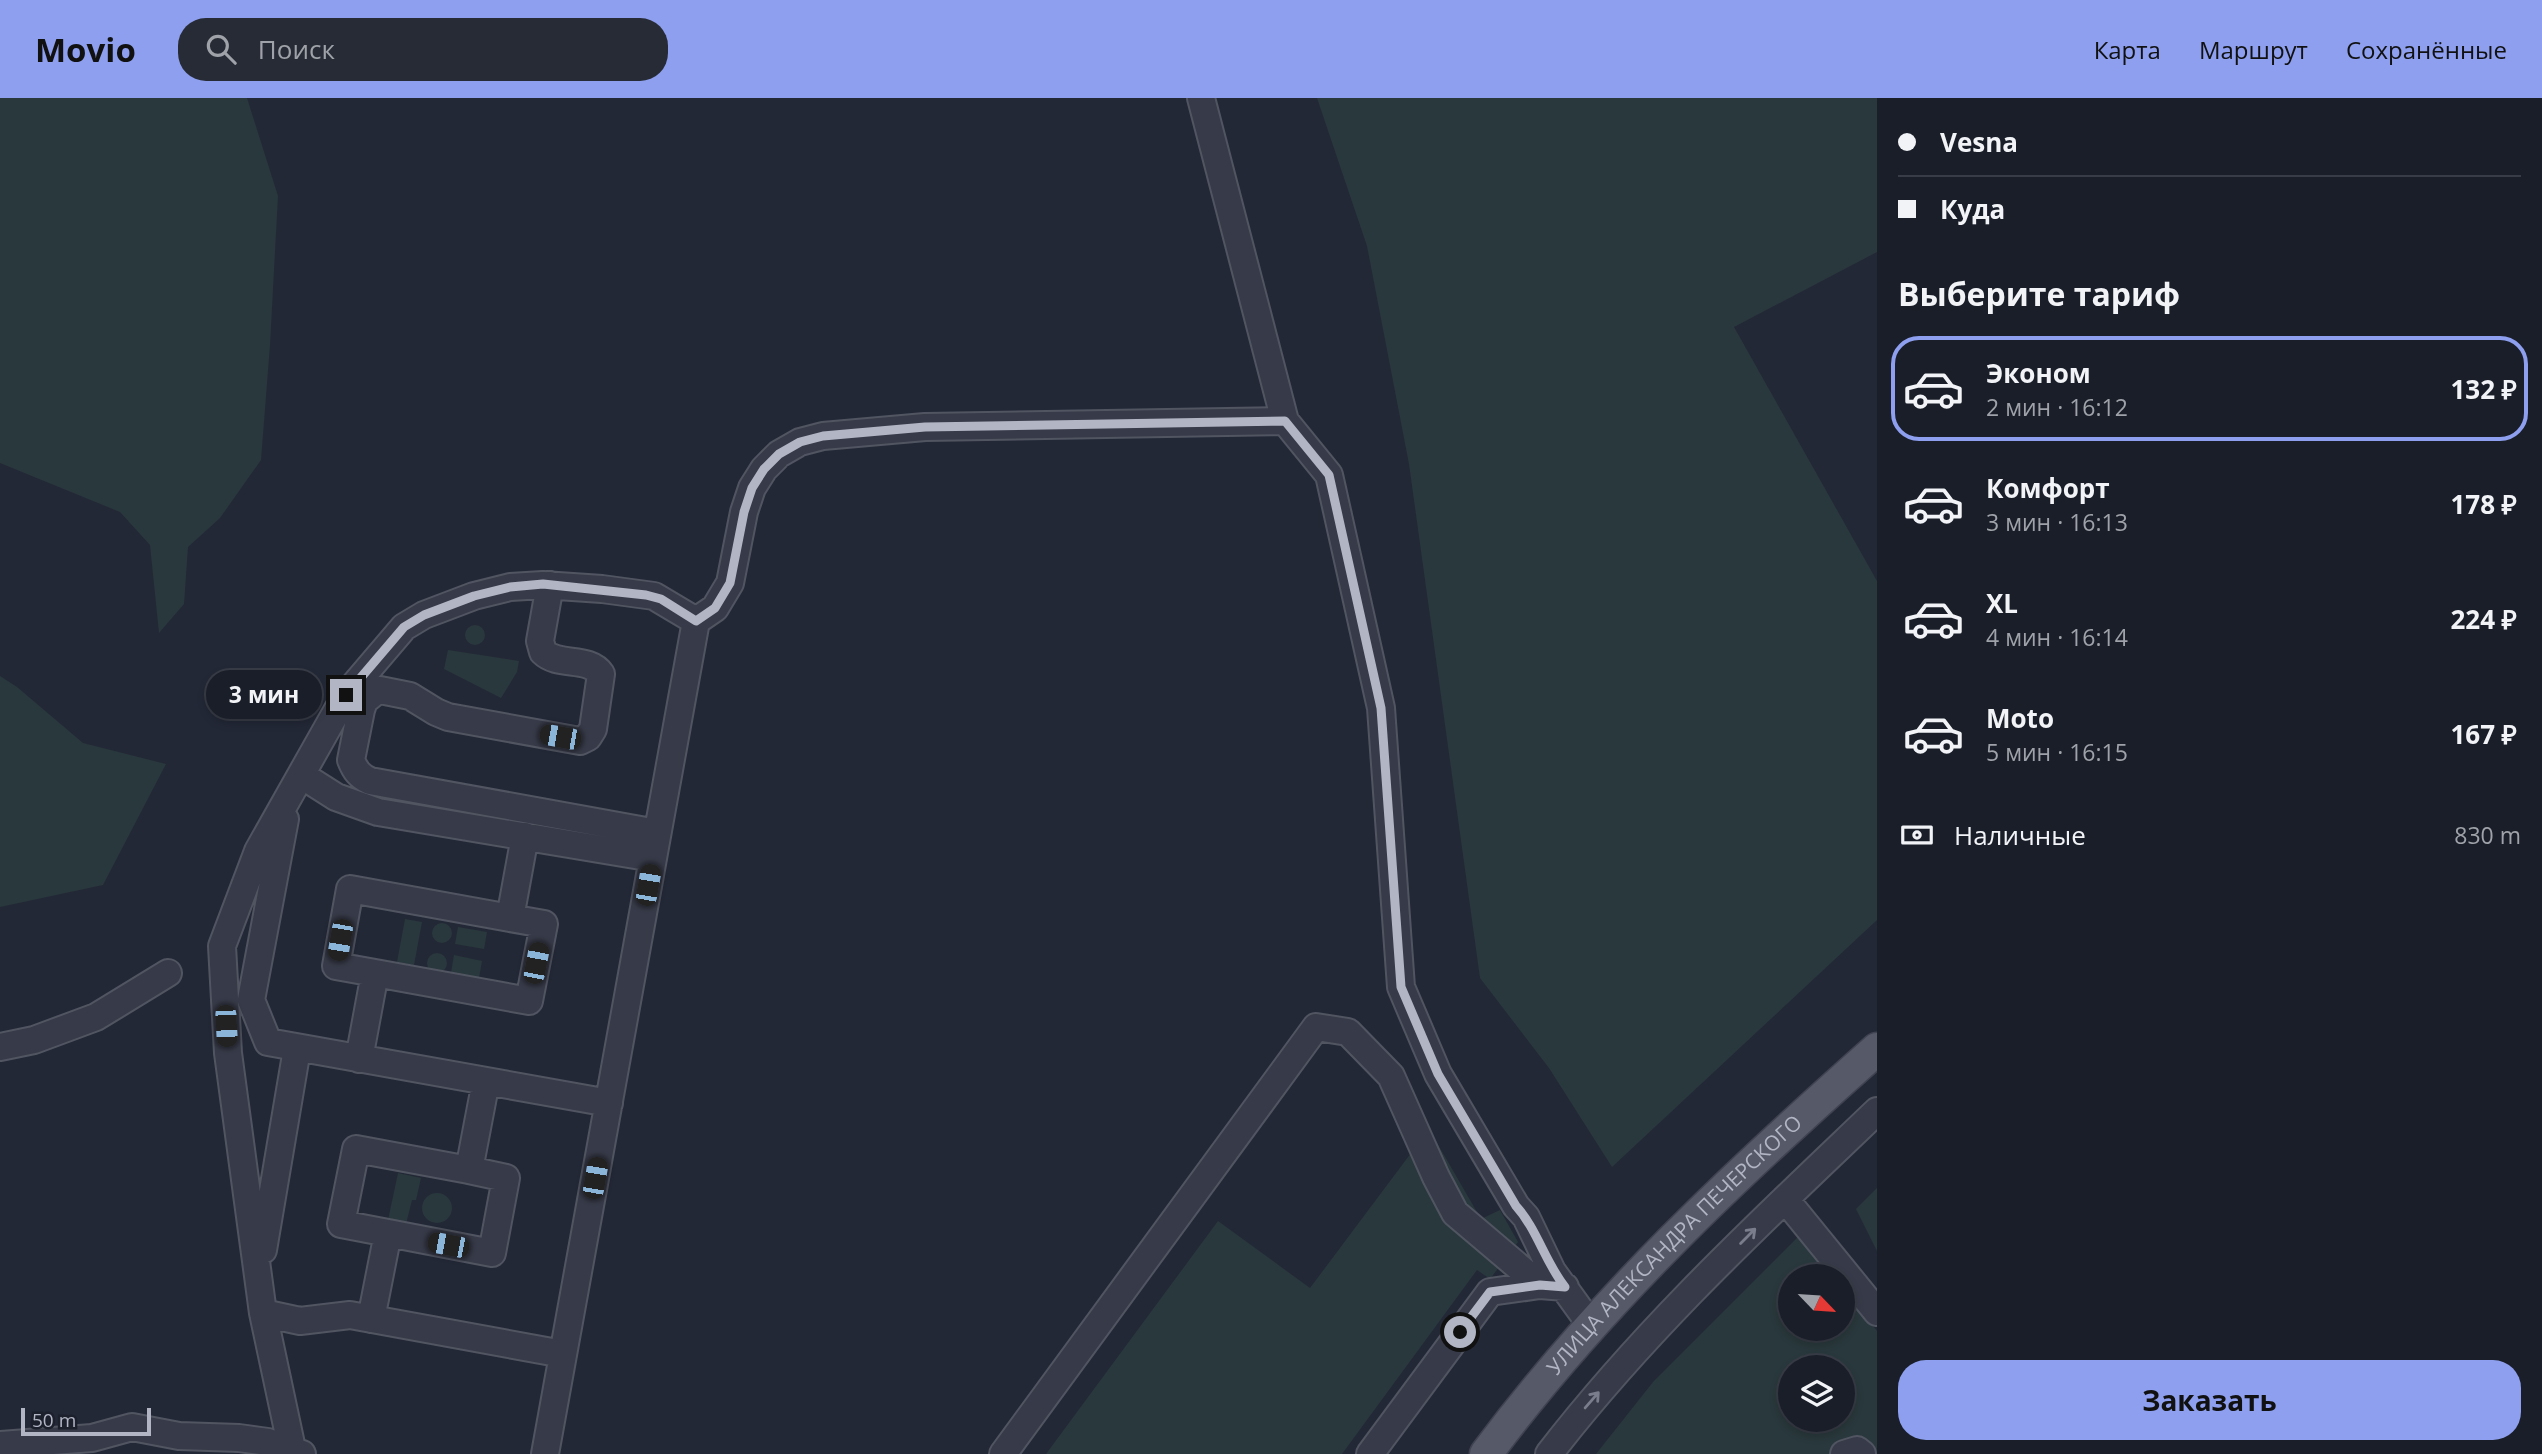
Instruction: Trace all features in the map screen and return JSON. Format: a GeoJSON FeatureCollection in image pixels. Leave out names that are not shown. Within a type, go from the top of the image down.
{"type":"FeatureCollection","features":[{"type":"Feature","properties":{"kind":"main road","name":"УЛИЦА АЛЕКСАНДРА ПЕЧЕРСКОГО"},"geometry":{"type":"LineString","coordinates":[[1486,1454],[1591,1325],[1651,1260],[1723,1188],[1877,1049]]}},
{"type":"Feature","properties":{"kind":"street"},"geometry":{"type":"LineString","coordinates":[[1201,98],[1285,421],[1329,475],[1381,708],[1401,987],[1438,1074],[1516,1206],[1526,1217],[1552,1271],[1553,1286]]}},
{"type":"Feature","properties":{"kind":"street"},"geometry":{"type":"LineString","coordinates":[[545,1454],[696,621],[715,608],[730,583],[744,512],[752,488],[764,469],[779,454],[800,442],[823,436],[925,427],[1285,421]]}},
{"type":"Feature","properties":{"kind":"street"},"geometry":{"type":"LineString","coordinates":[[297,1452],[263,1313],[228,1053],[222,946],[258,851],[303,776],[346,695],[404,627],[424,615],[474,596],[510,587],[550,585],[654,596],[696,621]]}},
{"type":"Feature","properties":{"kind":"street"},"geometry":{"type":"LineString","coordinates":[[550,585],[540,641],[542,652],[552,659],[593,666],[601,674],[593,729],[588,737],[580,741],[448,717],[410,696],[380,690],[369,696],[361,710],[351,760],[354,768],[363,778],[370,780],[655,845]]}},
{"type":"Feature","properties":{"kind":"street"},"geometry":{"type":"LineString","coordinates":[[303,776],[336,797],[378,812],[525,836],[655,845]]}},
{"type":"Feature","properties":{"kind":"street"},"geometry":{"type":"LineString","coordinates":[[268,1042],[251,1000],[289,799]]}},
{"type":"Feature","properties":{"kind":"street"},"geometry":{"type":"LineString","coordinates":[[510,918],[525,836]]}},
{"type":"Feature","properties":{"kind":"street"},"geometry":{"type":"LineString","coordinates":[[350,889],[544,925],[530,1001],[375,973],[336,966],[350,889]]}},
{"type":"Feature","properties":{"kind":"street"},"geometry":{"type":"LineString","coordinates":[[0,1047],[34,1040],[96,1017],[168,973]]}},
{"type":"Feature","properties":{"kind":"street"},"geometry":{"type":"LineString","coordinates":[[359,1059],[375,973]]}},
{"type":"Feature","properties":{"kind":"street"},"geometry":{"type":"LineString","coordinates":[[1003,1454],[1316,1027],[1348,1032],[1391,1076],[1455,1213],[1553,1286],[1591,1325]]}},
{"type":"Feature","properties":{"kind":"street"},"geometry":{"type":"LineString","coordinates":[[228,1053],[268,1042],[609,1103]]}},
{"type":"Feature","properties":{"kind":"street"},"geometry":{"type":"LineString","coordinates":[[258,1278],[297,1049]]}},
{"type":"Feature","properties":{"kind":"street"},"geometry":{"type":"LineString","coordinates":[[469,1170],[486,1081]]}},
{"type":"Feature","properties":{"kind":"street"},"geometry":{"type":"LineString","coordinates":[[1549,1454],[1647,1336],[1877,1111]]}},
{"type":"Feature","properties":{"kind":"street"},"geometry":{"type":"LineString","coordinates":[[356,1149],[506,1178],[492,1254],[388,1233],[341,1224],[356,1149]]}},
{"type":"Feature","properties":{"kind":"street"},"geometry":{"type":"LineString","coordinates":[[1785,1199],[1877,1312]]}},
{"type":"Feature","properties":{"kind":"street"},"geometry":{"type":"LineString","coordinates":[[371,1319],[388,1233]]}},
{"type":"Feature","properties":{"kind":"street"},"geometry":{"type":"LineString","coordinates":[[1370,1454],[1490,1292],[1553,1286]]}},
{"type":"Feature","properties":{"kind":"street"},"geometry":{"type":"LineString","coordinates":[[263,1313],[300,1321],[350,1315],[563,1354]]}},
{"type":"Feature","properties":{"kind":"street"},"geometry":{"type":"LineString","coordinates":[[0,1445],[92,1438],[132,1427],[178,1436],[268,1442],[297,1452]]}},
{"type":"Feature","properties":{"kind":"street"},"geometry":{"type":"LineString","coordinates":[[1844,1454],[1857,1450],[1862,1454]]}},
{"type":"Feature","properties":{"kind":"shaded area"},"geometry":{"type":"Polygon","coordinates":[[[0,98],[247,98],[278,196],[261,460],[220,518],[188,547],[184,604],[159,633],[150,545],[120,512],[0,463],[0,98]]]}},
{"type":"Feature","properties":{"kind":"shaded area"},"geometry":{"type":"Polygon","coordinates":[[[1317,98],[1877,98],[1877,252],[1734,327],[1877,581],[1877,920],[1612,1167],[1549,1068],[1480,978],[1409,464],[1367,246],[1317,98]]]}},
{"type":"Feature","properties":{"kind":"shaded area"},"geometry":{"type":"Polygon","coordinates":[[[475,625],[482,628],[485,635],[482,642],[475,645],[468,642],[465,635],[468,628],[475,625]]]}},
{"type":"Feature","properties":{"kind":"shaded area"},"geometry":{"type":"Polygon","coordinates":[[[448,650],[519,661],[517,672],[501,698],[444,669],[448,650]]]}},
{"type":"Feature","properties":{"kind":"shaded area"},"geometry":{"type":"Polygon","coordinates":[[[0,676],[17,687],[83,743],[166,764],[103,885],[0,907],[0,676]]]}},
{"type":"Feature","properties":{"kind":"shaded area"},"geometry":{"type":"Polygon","coordinates":[[[405,919],[422,922],[414,965],[397,962],[405,919]]]}},
{"type":"Feature","properties":{"kind":"shaded area"},"geometry":{"type":"Polygon","coordinates":[[[442,923],[449,926],[452,933],[449,940],[442,943],[435,940],[432,933],[435,926],[442,923]]]}},
{"type":"Feature","properties":{"kind":"shaded area"},"geometry":{"type":"Polygon","coordinates":[[[458,927],[487,932],[484,949],[455,944],[458,927]]]}},
{"type":"Feature","properties":{"kind":"shaded area"},"geometry":{"type":"Polygon","coordinates":[[[437,953],[444,956],[447,963],[444,970],[437,973],[430,970],[427,963],[430,956],[437,953]]]}},
{"type":"Feature","properties":{"kind":"shaded area"},"geometry":{"type":"Polygon","coordinates":[[[454,955],[482,961],[479,978],[451,973],[454,955]]]}},
{"type":"Feature","properties":{"kind":"shaded area"},"geometry":{"type":"Polygon","coordinates":[[[1429,1129],[1481,1219],[1500,1210],[1518,1242],[1490,1279],[1477,1270],[1342,1454],[1046,1454],[1218,1221],[1310,1288],[1429,1129]]]}},
{"type":"Feature","properties":{"kind":"shaded area"},"geometry":{"type":"Polygon","coordinates":[[[398,1173],[421,1178],[406,1224],[388,1220],[398,1173]]]}},
{"type":"Feature","properties":{"kind":"shaded area"},"geometry":{"type":"Polygon","coordinates":[[[1877,1188],[1877,1251],[1856,1209],[1877,1188]]]}},
{"type":"Feature","properties":{"kind":"shaded area"},"geometry":{"type":"Polygon","coordinates":[[[437,1193],[448,1197],[452,1208],[448,1219],[437,1223],[426,1219],[422,1208],[426,1197],[437,1193]]]}},
{"type":"Feature","properties":{"kind":"shaded area"},"geometry":{"type":"Polygon","coordinates":[[[1801,1234],[1825,1264],[1778,1264],[1778,1341],[1855,1341],[1855,1303],[1877,1331],[1877,1454],[1596,1454],[1653,1382],[1801,1234]]]}},
{"type":"Feature","properties":{"kind":"route"},"geometry":{"type":"LineString","coordinates":[[346,695],[404,627],[449,605],[510,587],[543,584],[654,596],[696,621],[715,608],[730,583],[744,512],[752,488],[764,469],[779,454],[800,442],[823,436],[925,427],[1285,421],[1329,475],[1381,708],[1401,987],[1438,1074],[1516,1206],[1526,1217],[1552,1271],[1565,1287],[1540,1285],[1490,1292],[1460,1332]]}}]}
